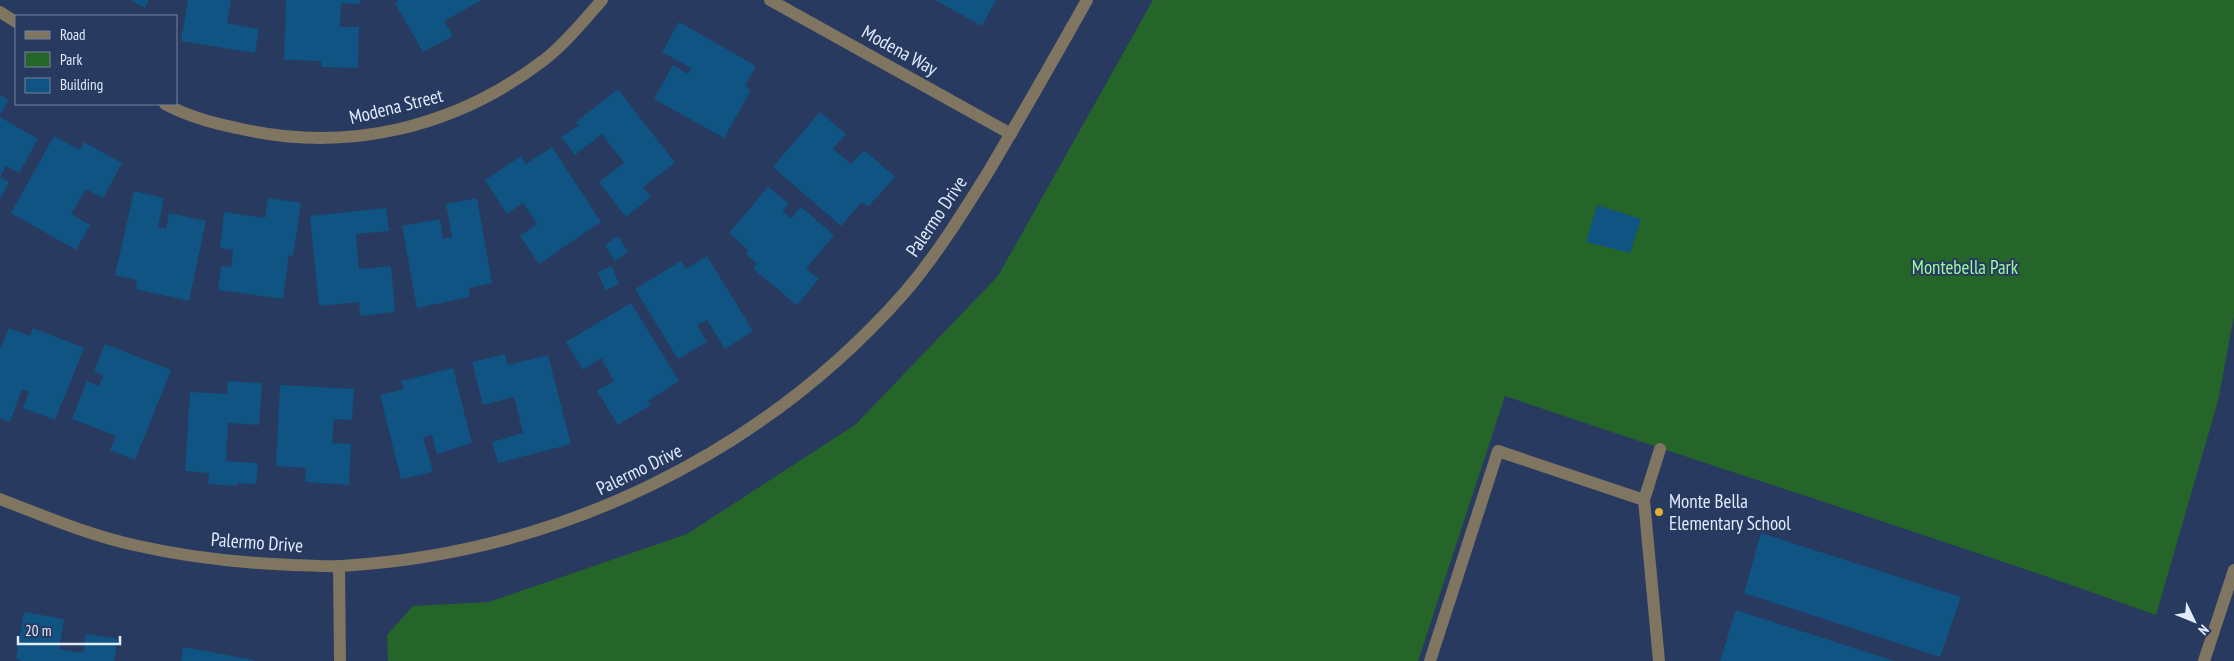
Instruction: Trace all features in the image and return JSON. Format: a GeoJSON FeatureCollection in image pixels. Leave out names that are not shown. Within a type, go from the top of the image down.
{"type":"FeatureCollection","features":[{"type":"Feature","properties":{"kind":"street","name":"Modena Street"},"geometry":{"type":"LineString","coordinates":[[167,105],[179,111],[214,122],[263,135],[339,139],[383,133],[428,121],[470,104],[509,84],[545,59],[602,0]]}},
{"type":"Feature","properties":{"kind":"street","name":"Modena Way"},"geometry":{"type":"LineString","coordinates":[[770,0],[1011,134]]}},
{"type":"Feature","properties":{"kind":"street","name":"Palermo Drive"},"geometry":{"type":"LineString","coordinates":[[0,500],[65,525],[130,545],[192,556],[250,563],[339,566],[420,557],[482,546],[542,530],[600,509],[658,483],[708,456],[799,393],[876,324],[908,288],[954,228],[1011,134],[1088,0]]}},
{"type":"Feature","properties":{"kind":"street"},"geometry":{"type":"LineString","coordinates":[[0,12],[15,21]]}},
{"type":"Feature","properties":{"kind":"street"},"geometry":{"type":"LineString","coordinates":[[1659,661],[1644,500],[1660,449]]}},
{"type":"Feature","properties":{"kind":"street"},"geometry":{"type":"LineString","coordinates":[[1430,661],[1498,451],[1644,500]]}},
{"type":"Feature","properties":{"kind":"street"},"geometry":{"type":"LineString","coordinates":[[339,566],[340,661]]}},
{"type":"Feature","properties":{"kind":"street"},"geometry":{"type":"LineString","coordinates":[[2204,661],[2234,570]]}},
{"type":"Feature","properties":{"kind":"green space","name":"Montebella Park"},"geometry":{"type":"Polygon","coordinates":[[[1153,0],[2234,0],[2234,315],[2218,401],[2156,615],[1505,396],[1418,661],[388,661],[387,635],[413,606],[489,602],[687,534],[855,425],[998,276],[1153,0]]]}},
{"type":"Feature","properties":{"kind":"building"},"geometry":{"type":"Polygon","coordinates":[[[131,0],[149,0],[145,8],[131,0]]]}},
{"type":"Feature","properties":{"kind":"building"},"geometry":{"type":"Polygon","coordinates":[[[188,0],[231,0],[227,23],[259,29],[255,53],[181,41],[188,0]]]}},
{"type":"Feature","properties":{"kind":"building"},"geometry":{"type":"Polygon","coordinates":[[[286,0],[360,0],[360,4],[341,3],[340,27],[359,27],[358,68],[321,67],[321,61],[284,60],[286,0]]]}},
{"type":"Feature","properties":{"kind":"building"},"geometry":{"type":"Polygon","coordinates":[[[399,0],[482,0],[444,21],[453,36],[423,52],[395,3],[399,0]]]}},
{"type":"Feature","properties":{"kind":"building"},"geometry":{"type":"Polygon","coordinates":[[[935,0],[996,0],[982,26],[935,0]]]}},
{"type":"Feature","properties":{"kind":"building"},"geometry":{"type":"Polygon","coordinates":[[[679,22],[756,66],[745,86],[751,90],[724,138],[654,99],[673,65],[688,74],[691,68],[662,52],[679,22]]]}},
{"type":"Feature","properties":{"kind":"building"},"geometry":{"type":"Polygon","coordinates":[[[618,89],[675,163],[643,187],[651,197],[626,217],[599,182],[624,163],[602,134],[575,155],[561,137],[579,125],[576,122],[618,89]]]}},
{"type":"Feature","properties":{"kind":"building"},"geometry":{"type":"Polygon","coordinates":[[[0,95],[9,100],[0,115],[0,95]]]}},
{"type":"Feature","properties":{"kind":"building"},"geometry":{"type":"Polygon","coordinates":[[[820,112],[846,134],[833,149],[851,164],[864,150],[895,177],[868,207],[862,202],[841,226],[773,167],[820,112]]]}},
{"type":"Feature","properties":{"kind":"building"},"geometry":{"type":"Polygon","coordinates":[[[0,117],[38,139],[19,173],[6,166],[0,177],[0,117]]]}},
{"type":"Feature","properties":{"kind":"building"},"geometry":{"type":"Polygon","coordinates":[[[54,136],[80,150],[84,142],[122,163],[103,198],[86,189],[71,214],[90,225],[76,250],[11,213],[54,136]]]}},
{"type":"Feature","properties":{"kind":"building"},"geometry":{"type":"Polygon","coordinates":[[[552,147],[601,222],[539,264],[520,236],[537,224],[523,203],[507,214],[485,180],[521,156],[526,164],[552,147]]]}},
{"type":"Feature","properties":{"kind":"building"},"geometry":{"type":"Polygon","coordinates":[[[0,177],[9,182],[0,199],[0,177]]]}},
{"type":"Feature","properties":{"kind":"building"},"geometry":{"type":"Polygon","coordinates":[[[768,187],[789,204],[782,211],[791,218],[801,207],[834,235],[806,269],[819,279],[797,305],[753,269],[757,264],[746,254],[749,251],[729,233],[768,187]]]}},
{"type":"Feature","properties":{"kind":"building"},"geometry":{"type":"Polygon","coordinates":[[[134,191],[164,198],[158,227],[166,229],[169,213],[206,221],[189,301],[135,289],[137,280],[115,275],[134,191]]]}},
{"type":"Feature","properties":{"kind":"building"},"geometry":{"type":"Polygon","coordinates":[[[268,198],[301,203],[293,256],[289,255],[283,299],[218,290],[221,266],[231,267],[233,250],[220,248],[224,212],[265,218],[268,198]]]}},
{"type":"Feature","properties":{"kind":"building"},"geometry":{"type":"Polygon","coordinates":[[[477,198],[492,283],[469,288],[470,297],[417,308],[402,226],[440,219],[443,239],[452,237],[446,204],[477,198]]]}},
{"type":"Feature","properties":{"kind":"building"},"geometry":{"type":"Polygon","coordinates":[[[1597,205],[1641,219],[1630,253],[1586,242],[1597,205]]]}},
{"type":"Feature","properties":{"kind":"building"},"geometry":{"type":"Polygon","coordinates":[[[386,208],[389,231],[356,234],[359,269],[391,266],[395,312],[360,316],[359,302],[319,306],[310,216],[386,208]]]}},
{"type":"Feature","properties":{"kind":"building"},"geometry":{"type":"Polygon","coordinates":[[[618,236],[628,252],[615,261],[605,245],[618,236]]]}},
{"type":"Feature","properties":{"kind":"building"},"geometry":{"type":"Polygon","coordinates":[[[707,256],[753,331],[725,349],[707,320],[697,325],[707,342],[678,359],[635,289],[681,261],[686,269],[707,256]]]}},
{"type":"Feature","properties":{"kind":"building"},"geometry":{"type":"Polygon","coordinates":[[[612,266],[619,284],[605,290],[598,272],[612,266]]]}},
{"type":"Feature","properties":{"kind":"building"},"geometry":{"type":"Polygon","coordinates":[[[631,303],[679,381],[648,401],[651,405],[618,425],[597,391],[614,381],[601,358],[583,370],[566,342],[631,303]]]}},
{"type":"Feature","properties":{"kind":"building"},"geometry":{"type":"Polygon","coordinates":[[[9,328],[30,336],[33,328],[84,348],[55,420],[23,408],[29,392],[22,389],[10,422],[0,418],[0,349],[9,328]]]}},
{"type":"Feature","properties":{"kind":"building"},"geometry":{"type":"Polygon","coordinates":[[[105,344],[171,370],[135,460],[110,450],[116,436],[72,419],[87,381],[99,386],[103,375],[94,372],[105,344]]]}},
{"type":"Feature","properties":{"kind":"building"},"geometry":{"type":"Polygon","coordinates":[[[505,354],[508,365],[548,355],[571,444],[498,463],[492,442],[523,433],[514,397],[483,405],[472,362],[505,354]]]}},
{"type":"Feature","properties":{"kind":"building"},"geometry":{"type":"Polygon","coordinates":[[[453,368],[472,443],[437,454],[432,435],[423,437],[433,472],[401,479],[380,395],[404,389],[401,381],[453,368]]]}},
{"type":"Feature","properties":{"kind":"building"},"geometry":{"type":"Polygon","coordinates":[[[228,381],[262,383],[259,425],[228,423],[226,461],[258,463],[256,484],[237,483],[237,486],[208,484],[209,473],[185,471],[190,392],[227,394],[228,381]]]}},
{"type":"Feature","properties":{"kind":"building"},"geometry":{"type":"Polygon","coordinates":[[[280,385],[354,389],[352,420],[334,419],[332,443],[351,444],[349,485],[305,482],[306,468],[276,466],[280,385]]]}},
{"type":"Feature","properties":{"kind":"building"},"geometry":{"type":"Polygon","coordinates":[[[1761,533],[1961,597],[1940,657],[1744,593],[1761,533]]]}},
{"type":"Feature","properties":{"kind":"building"},"geometry":{"type":"Polygon","coordinates":[[[1736,610],[1894,661],[1720,661],[1736,610]]]}},
{"type":"Feature","properties":{"kind":"building"},"geometry":{"type":"Polygon","coordinates":[[[24,612],[64,619],[59,649],[83,653],[86,634],[118,639],[114,661],[22,661],[16,658],[24,612]]]}},
{"type":"Feature","properties":{"kind":"building"},"geometry":{"type":"Polygon","coordinates":[[[183,647],[254,660],[254,661],[181,661],[183,647]]]}},
{"type":"Feature","properties":{"kind":"place","name":"Monte Bella Elementary School"},"geometry":{"type":"Point","coordinates":[1659,512]}}]}
